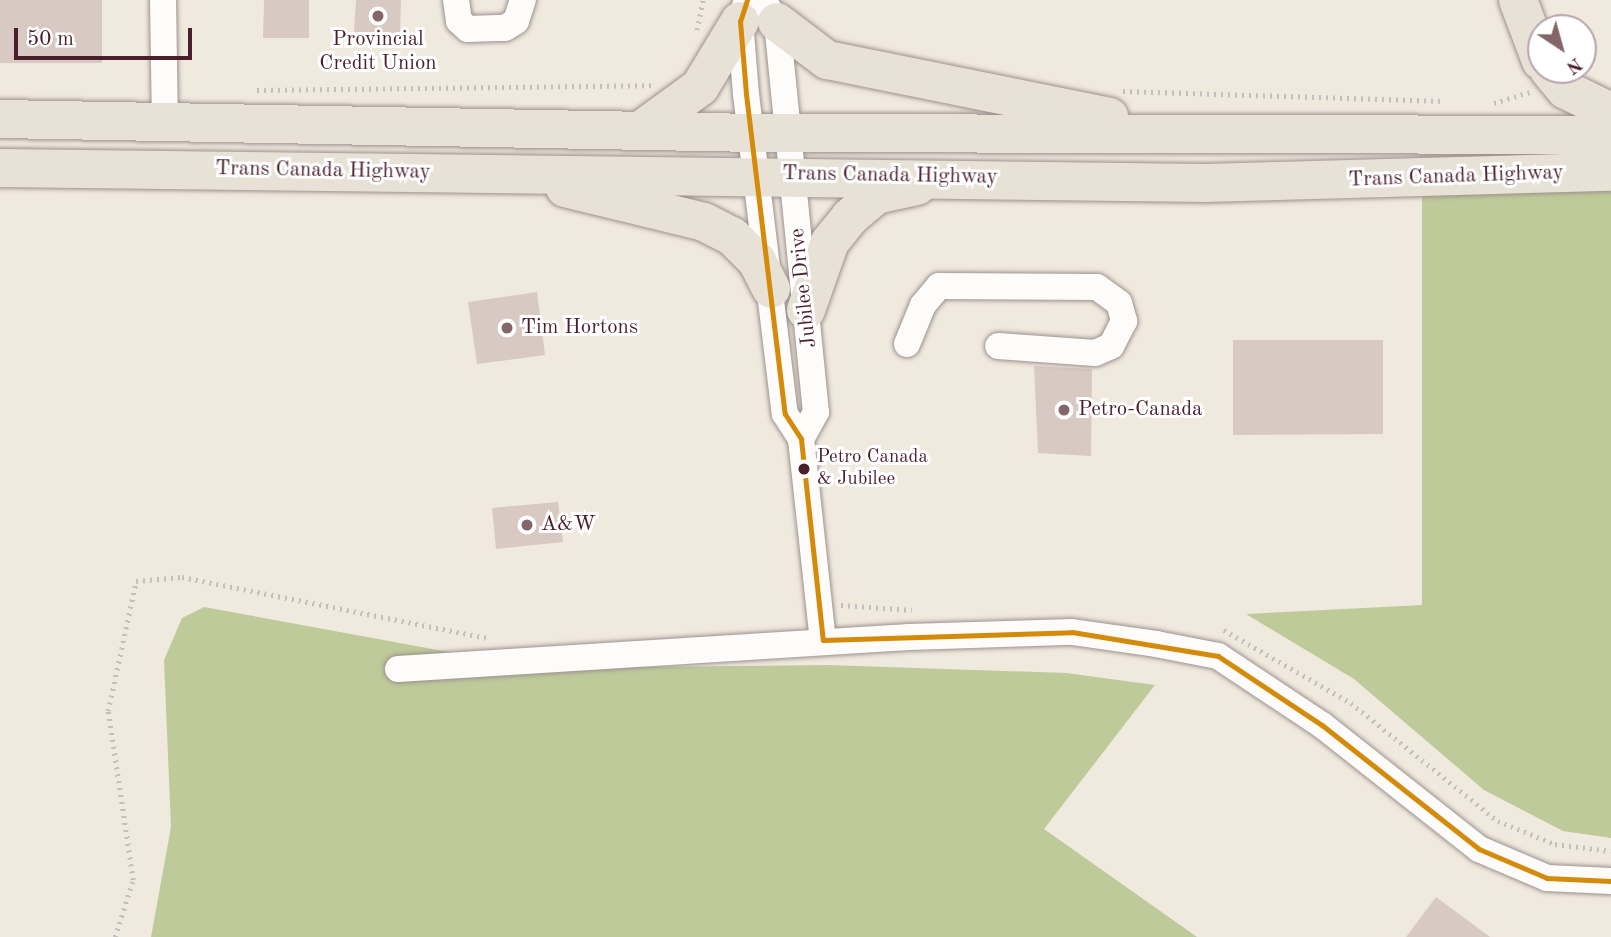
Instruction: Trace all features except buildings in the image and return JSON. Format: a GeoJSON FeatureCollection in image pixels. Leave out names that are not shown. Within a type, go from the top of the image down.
{"type":"FeatureCollection","features":[{"type":"Feature","properties":{"kind":"highway"},"geometry":{"type":"LineString","coordinates":[[1518,0],[1527,24]]}},
{"type":"Feature","properties":{"kind":"highway"},"geometry":{"type":"LineString","coordinates":[[641,130],[700,87],[757,11],[827,60],[979,95],[1225,137]]}},
{"type":"Feature","properties":{"kind":"highway"},"geometry":{"type":"LineString","coordinates":[[1561,84],[1566,90],[1611,112]]}},
{"type":"Feature","properties":{"kind":"highway","name":"Trans Canada Highway"},"geometry":{"type":"LineString","coordinates":[[0,119],[771,133],[1225,137],[1611,135]]}},
{"type":"Feature","properties":{"kind":"highway","name":"Trans Canada Highway"},"geometry":{"type":"LineString","coordinates":[[0,168],[776,174],[1205,183],[1611,173]]}},
{"type":"Feature","properties":{"kind":"highway"},"geometry":{"type":"LineString","coordinates":[[502,173],[704,222],[732,236],[757,261],[771,289]]}},
{"type":"Feature","properties":{"kind":"highway"},"geometry":{"type":"LineString","coordinates":[[806,310],[830,242],[850,217],[876,195],[954,177]]}},
{"type":"Feature","properties":{"kind":"street"},"geometry":{"type":"LineString","coordinates":[[163,0],[165,122]]}},
{"type":"Feature","properties":{"kind":"street"},"geometry":{"type":"LineString","coordinates":[[456,0],[468,29],[505,28],[516,21],[523,0]]}},
{"type":"Feature","properties":{"kind":"street"},"geometry":{"type":"LineString","coordinates":[[757,11],[771,133]]}},
{"type":"Feature","properties":{"kind":"street"},"geometry":{"type":"LineString","coordinates":[[757,11],[771,133]]}},
{"type":"Feature","properties":{"kind":"street","name":"Jubilee Drive"},"geometry":{"type":"LineString","coordinates":[[771,133],[776,174],[806,310],[817,412],[801,439]]}},
{"type":"Feature","properties":{"kind":"street","name":"Jubilee Drive"},"geometry":{"type":"LineString","coordinates":[[771,133],[776,174],[771,289],[785,414],[801,439],[823,640]]}},
{"type":"Feature","properties":{"kind":"street"},"geometry":{"type":"LineString","coordinates":[[907,344],[923,304],[939,286],[1097,287],[1119,303],[1124,321],[1111,346],[1095,353],[998,346]]}},
{"type":"Feature","properties":{"kind":"street"},"geometry":{"type":"LineString","coordinates":[[398,668],[823,640],[1072,632],[1218,656],[1322,725],[1479,849],[1547,878],[1611,881]]}},
{"type":"Feature","properties":{"kind":"path"},"geometry":{"type":"LineString","coordinates":[[115,937],[133,880],[108,711],[136,581],[182,577],[490,638]]}},
{"type":"Feature","properties":{"kind":"path"},"geometry":{"type":"LineString","coordinates":[[819,604],[918,610]]}},
{"type":"Feature","properties":{"kind":"path"},"geometry":{"type":"LineString","coordinates":[[1214,628],[1235,632],[1351,703],[1498,821],[1555,844],[1611,851]]}},
{"type":"Feature","properties":{"kind":"green space"},"geometry":{"type":"Polygon","coordinates":[[[1422,163],[1611,166],[1611,838],[1563,831],[1484,790],[1354,679],[1246,614],[1422,605],[1422,163]]]}},
{"type":"Feature","properties":{"kind":"green space"},"geometry":{"type":"Polygon","coordinates":[[[204,607],[536,668],[828,665],[1066,673],[1155,685],[1044,829],[1197,937],[151,937],[171,827],[164,660],[182,618],[204,607]]]}},
{"type":"Feature","properties":{"kind":"transit line"},"geometry":{"type":"LineString","coordinates":[[747,0],[740,21],[746,94],[785,414],[801,439],[823,640],[1072,632],[1218,656],[1322,725],[1479,849],[1547,878],[1611,881]]}},
{"type":"Feature","properties":{"kind":"place","name":"Provincial Credit Union"},"geometry":{"type":"Point","coordinates":[378,16]}},
{"type":"Feature","properties":{"kind":"place","name":"Tim Hortons"},"geometry":{"type":"Point","coordinates":[507,328]}},
{"type":"Feature","properties":{"kind":"place","name":"Petro-Canada"},"geometry":{"type":"Point","coordinates":[1064,410]}},
{"type":"Feature","properties":{"kind":"place","name":"Petro Canada & Jubilee"},"geometry":{"type":"Point","coordinates":[804,469]}},
{"type":"Feature","properties":{"kind":"place","name":"A&W"},"geometry":{"type":"Point","coordinates":[527,525]}}]}
